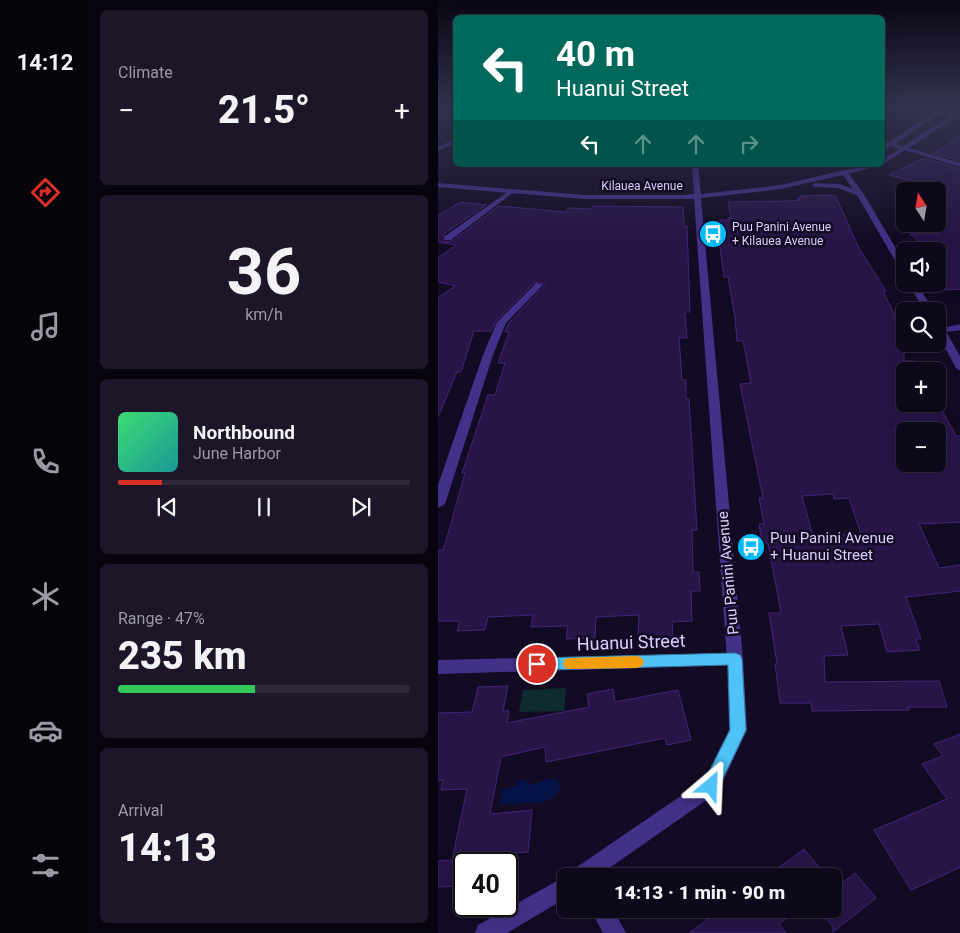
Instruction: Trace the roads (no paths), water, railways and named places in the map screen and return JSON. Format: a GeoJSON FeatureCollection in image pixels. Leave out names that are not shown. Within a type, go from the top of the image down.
{"type":"FeatureCollection","features":[{"type":"Feature","properties":{"kind":"street"},"geometry":{"type":"LineString","coordinates":[[886,161],[899,152]]}},
{"type":"Feature","properties":{"kind":"street"},"geometry":{"type":"LineString","coordinates":[[910,152],[960,165]]}},
{"type":"Feature","properties":{"kind":"street"},"geometry":{"type":"LineString","coordinates":[[886,161],[907,158],[931,158]]}},
{"type":"Feature","properties":{"kind":"street","name":"Puu Panini Avenue"},"geometry":{"type":"LineString","coordinates":[[593,868],[711,786],[738,730],[735,659],[695,167]]}},
{"type":"Feature","properties":{"kind":"street"},"geometry":{"type":"LineString","coordinates":[[848,167],[844,172],[860,193],[896,255]]}},
{"type":"Feature","properties":{"kind":"street","name":"Kilauea Avenue"},"geometry":{"type":"LineString","coordinates":[[438,185],[511,192],[614,198],[696,197],[788,186],[871,167]]}},
{"type":"Feature","properties":{"kind":"street"},"geometry":{"type":"LineString","coordinates":[[788,186],[839,186],[860,193]]}},
{"type":"Feature","properties":{"kind":"street"},"geometry":{"type":"LineString","coordinates":[[448,238],[511,192]]}},
{"type":"Feature","properties":{"kind":"street"},"geometry":{"type":"LineString","coordinates":[[438,504],[488,355],[502,322],[538,285]]}},
{"type":"Feature","properties":{"kind":"street"},"geometry":{"type":"LineString","coordinates":[[946,328],[960,327]]}},
{"type":"Feature","properties":{"kind":"street"},"geometry":{"type":"LineString","coordinates":[[946,341],[960,368]]}},
{"type":"Feature","properties":{"kind":"street","name":"Huanui Street"},"geometry":{"type":"LineString","coordinates":[[438,667],[735,659]]}},
{"type":"Feature","properties":{"kind":"street"},"geometry":{"type":"LineString","coordinates":[[486,933],[557,891]]}},
{"type":"Feature","properties":{"kind":"street"},"geometry":{"type":"LineString","coordinates":[[605,918],[614,933]]}},
{"type":"Feature","properties":{"kind":"place","name":"Puu Panini Avenue + Kilauea Avenue"},"geometry":{"type":"Point","coordinates":[713,234]}},
{"type":"Feature","properties":{"kind":"place","name":"Puu Panini Avenue + Huanui Street"},"geometry":{"type":"Point","coordinates":[751,547]}}]}
